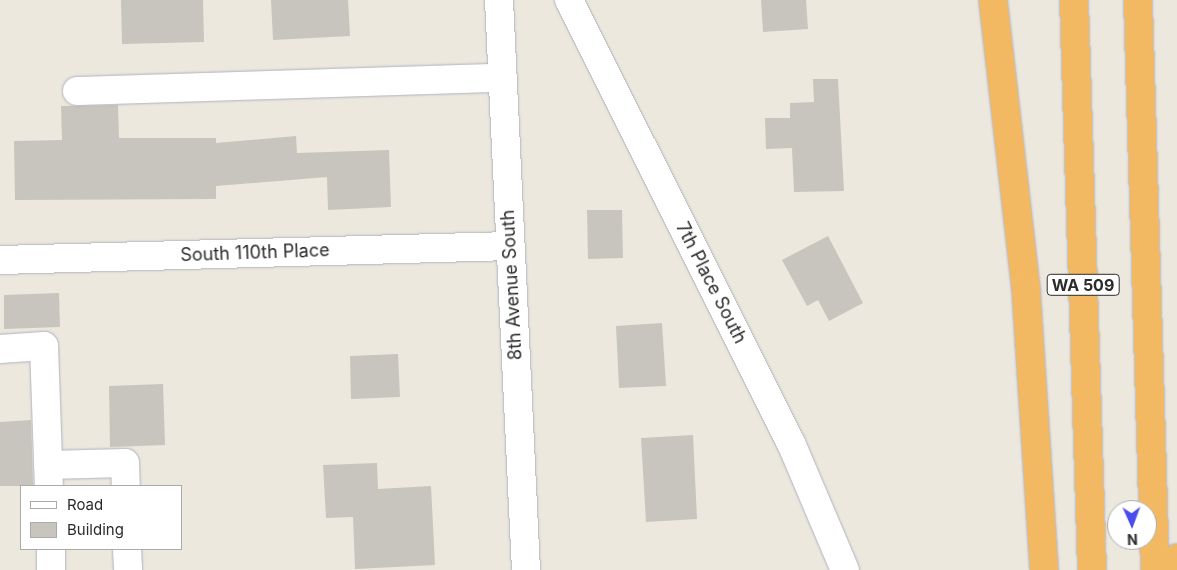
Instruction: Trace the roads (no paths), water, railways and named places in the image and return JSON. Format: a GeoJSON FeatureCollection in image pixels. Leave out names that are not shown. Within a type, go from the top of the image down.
{"type":"FeatureCollection","features":[{"type":"Feature","properties":{"kind":"highway"},"geometry":{"type":"LineString","coordinates":[[993,0],[1026,290],[1044,570]]}},
{"type":"Feature","properties":{"kind":"highway","name":"WA 509"},"geometry":{"type":"LineString","coordinates":[[1074,0],[1092,570]]}},
{"type":"Feature","properties":{"kind":"highway","name":"WA 509"},"geometry":{"type":"LineString","coordinates":[[1138,0],[1155,570]]}},
{"type":"Feature","properties":{"kind":"highway"},"geometry":{"type":"LineString","coordinates":[[1175,570],[1177,558]]}},
{"type":"Feature","properties":{"kind":"street","name":"8th Avenue South"},"geometry":{"type":"LineString","coordinates":[[498,0],[526,570]]}},
{"type":"Feature","properties":{"kind":"street","name":"7th Place South"},"geometry":{"type":"LineString","coordinates":[[568,0],[791,443],[845,570]]}},
{"type":"Feature","properties":{"kind":"street"},"geometry":{"type":"LineString","coordinates":[[77,90],[502,78]]}},
{"type":"Feature","properties":{"kind":"street","name":"South 110th Place"},"geometry":{"type":"LineString","coordinates":[[0,260],[510,246]]}},
{"type":"Feature","properties":{"kind":"street"},"geometry":{"type":"LineString","coordinates":[[0,349],[44,346],[48,476],[125,463],[126,485]]}},
{"type":"Feature","properties":{"kind":"street"},"geometry":{"type":"LineString","coordinates":[[51,550],[51,570]]}},
{"type":"Feature","properties":{"kind":"street"},"geometry":{"type":"LineString","coordinates":[[127,550],[128,570]]}}]}
